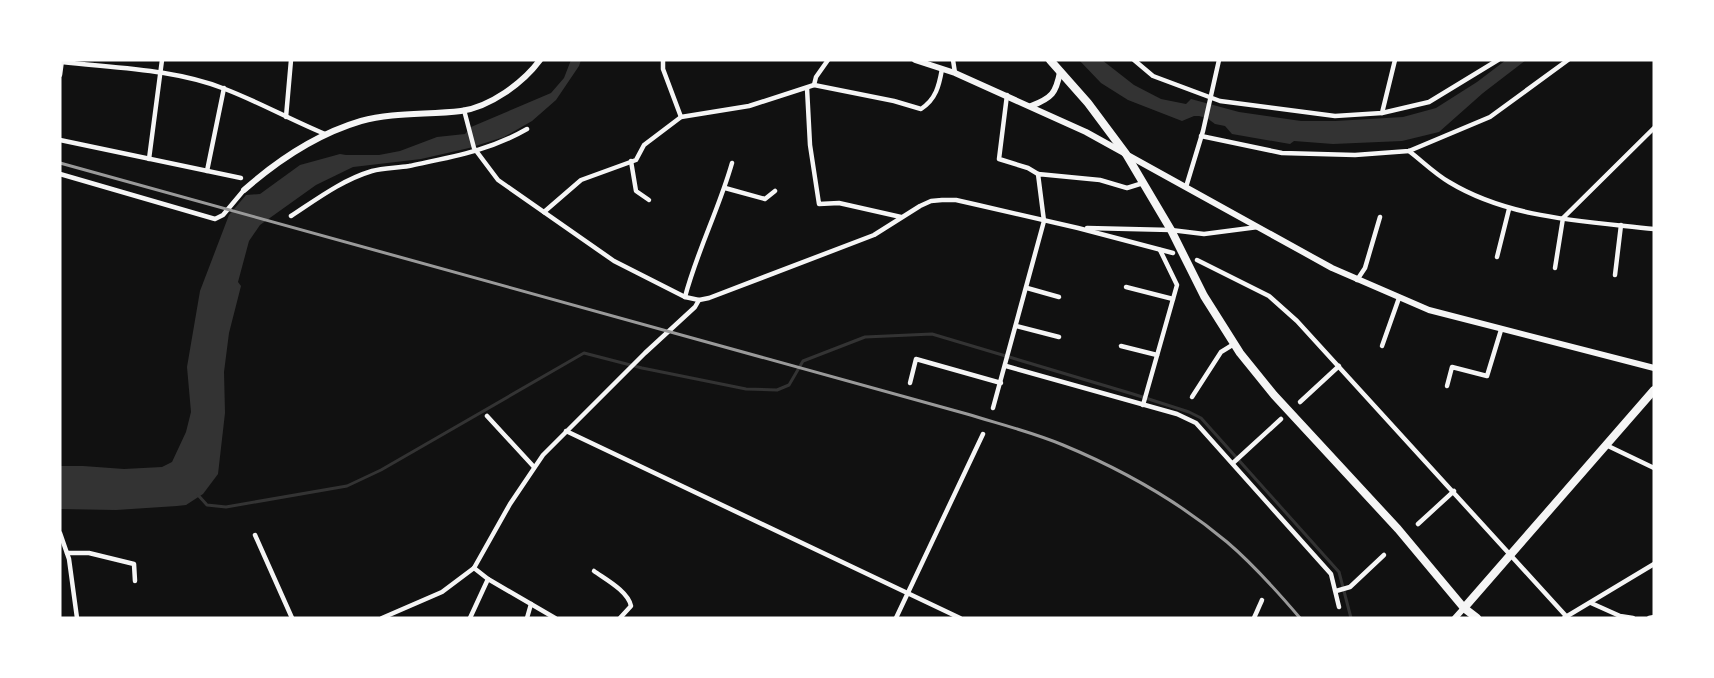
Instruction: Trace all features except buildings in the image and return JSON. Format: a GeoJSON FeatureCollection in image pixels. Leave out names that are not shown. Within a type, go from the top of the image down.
{"type":"FeatureCollection","features":[{"type":"Feature","properties":{"kind":"main road"},"geometry":{"type":"LineString","coordinates":[[1050,60],[1088,103],[1126,154],[1171,230],[1204,296],[1234,344],[1274,395],[1398,529],[1464,608],[1477,618]]}},
{"type":"Feature","properties":{"kind":"main road"},"geometry":{"type":"LineString","coordinates":[[1464,608],[1654,390]]}},
{"type":"Feature","properties":{"kind":"street"},"geometry":{"type":"LineString","coordinates":[[149,159],[162,60]]}},
{"type":"Feature","properties":{"kind":"street"},"geometry":{"type":"LineString","coordinates":[[286,117],[291,60]]}},
{"type":"Feature","properties":{"kind":"street"},"geometry":{"type":"LineString","coordinates":[[60,174],[215,219],[223,215],[244,190],[280,162],[325,134],[364,120],[392,115],[464,114],[512,88],[540,60]]}},
{"type":"Feature","properties":{"kind":"street"},"geometry":{"type":"LineString","coordinates":[[663,60],[663,69],[681,117]]}},
{"type":"Feature","properties":{"kind":"street"},"geometry":{"type":"LineString","coordinates":[[814,86],[816,77],[828,60]]}},
{"type":"Feature","properties":{"kind":"street"},"geometry":{"type":"LineString","coordinates":[[915,60],[955,73],[1086,132],[1332,268],[1400,298],[1429,310],[1501,330],[1654,368]]}},
{"type":"Feature","properties":{"kind":"street"},"geometry":{"type":"LineString","coordinates":[[953,60],[955,73]]}},
{"type":"Feature","properties":{"kind":"street"},"geometry":{"type":"LineString","coordinates":[[1134,60],[1153,76],[1211,100],[1335,116],[1382,113],[1429,102],[1498,60]]}},
{"type":"Feature","properties":{"kind":"street"},"geometry":{"type":"LineString","coordinates":[[1186,187],[1220,60]]}},
{"type":"Feature","properties":{"kind":"street"},"geometry":{"type":"LineString","coordinates":[[1382,113],[1395,60]]}},
{"type":"Feature","properties":{"kind":"street"},"geometry":{"type":"LineString","coordinates":[[1202,133],[1282,153],[1355,155],[1409,151],[1490,117],[1568,60]]}},
{"type":"Feature","properties":{"kind":"street"},"geometry":{"type":"LineString","coordinates":[[60,75],[62,61],[190,78],[224,88],[325,134]]}},
{"type":"Feature","properties":{"kind":"street"},"geometry":{"type":"LineString","coordinates":[[544,212],[581,180],[636,159],[644,144],[681,117],[749,106],[814,86],[894,101],[921,109],[931,102],[938,89],[942,69]]}},
{"type":"Feature","properties":{"kind":"street"},"geometry":{"type":"LineString","coordinates":[[1030,106],[1054,93],[1060,72]]}},
{"type":"Feature","properties":{"kind":"street"},"geometry":{"type":"LineString","coordinates":[[207,171],[224,88]]}},
{"type":"Feature","properties":{"kind":"street"},"geometry":{"type":"LineString","coordinates":[[807,88],[810,145],[819,204],[839,203],[901,217]]}},
{"type":"Feature","properties":{"kind":"street"},"geometry":{"type":"LineString","coordinates":[[1007,95],[999,159],[1028,168],[1038,174],[1100,180],[1127,188],[1143,183]]}},
{"type":"Feature","properties":{"kind":"street"},"geometry":{"type":"LineString","coordinates":[[464,114],[475,150],[498,180],[614,261],[685,297],[699,300],[874,235],[931,201],[942,200],[978,205],[1173,253]]}},
{"type":"Feature","properties":{"kind":"street"},"geometry":{"type":"LineString","coordinates":[[1555,268],[1563,218],[1654,128]]}},
{"type":"Feature","properties":{"kind":"street"},"geometry":{"type":"LineString","coordinates":[[291,216],[335,187],[360,175],[475,150],[527,129]]}},
{"type":"Feature","properties":{"kind":"street"},"geometry":{"type":"LineString","coordinates":[[60,140],[241,178]]}},
{"type":"Feature","properties":{"kind":"street"},"geometry":{"type":"LineString","coordinates":[[1409,151],[1448,182],[1509,208],[1563,218],[1654,229]]}},
{"type":"Feature","properties":{"kind":"street"},"geometry":{"type":"LineString","coordinates":[[631,162],[636,190],[649,200]]}},
{"type":"Feature","properties":{"kind":"street"},"geometry":{"type":"LineString","coordinates":[[685,297],[703,240],[725,188],[732,164]]}},
{"type":"Feature","properties":{"kind":"street"},"geometry":{"type":"LineString","coordinates":[[993,408],[1044,221],[1038,174]]}},
{"type":"Feature","properties":{"kind":"street"},"geometry":{"type":"LineString","coordinates":[[725,188],[765,199],[775,191]]}},
{"type":"Feature","properties":{"kind":"street"},"geometry":{"type":"LineString","coordinates":[[1497,257],[1509,208]]}},
{"type":"Feature","properties":{"kind":"street"},"geometry":{"type":"LineString","coordinates":[[1357,280],[1365,268],[1380,218]]}},
{"type":"Feature","properties":{"kind":"street"},"geometry":{"type":"LineString","coordinates":[[1615,275],[1621,225]]}},
{"type":"Feature","properties":{"kind":"street"},"geometry":{"type":"LineString","coordinates":[[1078,228],[1171,230],[1204,234],[1258,227]]}},
{"type":"Feature","properties":{"kind":"street"},"geometry":{"type":"LineString","coordinates":[[1143,405],[1178,285],[1160,250]]}},
{"type":"Feature","properties":{"kind":"street"},"geometry":{"type":"LineString","coordinates":[[1197,260],[1269,296],[1297,321],[1512,555],[1565,617],[1654,564]]}},
{"type":"Feature","properties":{"kind":"street"},"geometry":{"type":"LineString","coordinates":[[1126,287],[1173,299]]}},
{"type":"Feature","properties":{"kind":"street"},"geometry":{"type":"LineString","coordinates":[[1027,288],[1059,297]]}},
{"type":"Feature","properties":{"kind":"street"},"geometry":{"type":"LineString","coordinates":[[1382,346],[1400,298]]}},
{"type":"Feature","properties":{"kind":"street"},"geometry":{"type":"LineString","coordinates":[[382,618],[442,592],[474,568],[534,467],[645,352],[694,308],[699,300]]}},
{"type":"Feature","properties":{"kind":"street"},"geometry":{"type":"LineString","coordinates":[[1016,326],[1059,337]]}},
{"type":"Feature","properties":{"kind":"street"},"geometry":{"type":"LineString","coordinates":[[1447,386],[1452,367],[1487,376],[1501,330]]}},
{"type":"Feature","properties":{"kind":"street"},"geometry":{"type":"LineString","coordinates":[[1192,397],[1221,352],[1234,344]]}},
{"type":"Feature","properties":{"kind":"street"},"geometry":{"type":"LineString","coordinates":[[1121,346],[1157,355]]}},
{"type":"Feature","properties":{"kind":"street"},"geometry":{"type":"LineString","coordinates":[[910,383],[916,359],[1001,384]]}},
{"type":"Feature","properties":{"kind":"street"},"geometry":{"type":"LineString","coordinates":[[1006,366],[1188,418],[1205,432],[1331,574],[1339,607]]}},
{"type":"Feature","properties":{"kind":"street"},"geometry":{"type":"LineString","coordinates":[[1300,402],[1339,366]]}},
{"type":"Feature","properties":{"kind":"street"},"geometry":{"type":"LineString","coordinates":[[487,416],[534,467]]}},
{"type":"Feature","properties":{"kind":"street"},"geometry":{"type":"LineString","coordinates":[[1233,463],[1281,419]]}},
{"type":"Feature","properties":{"kind":"street"},"geometry":{"type":"LineString","coordinates":[[566,432],[960,618]]}},
{"type":"Feature","properties":{"kind":"street"},"geometry":{"type":"LineString","coordinates":[[896,618],[983,434]]}},
{"type":"Feature","properties":{"kind":"street"},"geometry":{"type":"LineString","coordinates":[[1606,445],[1654,468]]}},
{"type":"Feature","properties":{"kind":"street"},"geometry":{"type":"LineString","coordinates":[[1418,524],[1454,492]]}},
{"type":"Feature","properties":{"kind":"street"},"geometry":{"type":"LineString","coordinates":[[60,532],[67,553],[77,618]]}},
{"type":"Feature","properties":{"kind":"street"},"geometry":{"type":"LineString","coordinates":[[255,535],[292,618]]}},
{"type":"Feature","properties":{"kind":"street"},"geometry":{"type":"LineString","coordinates":[[67,553],[89,553],[134,564],[135,581]]}},
{"type":"Feature","properties":{"kind":"street"},"geometry":{"type":"LineString","coordinates":[[1336,591],[1350,587],[1384,555]]}},
{"type":"Feature","properties":{"kind":"street"},"geometry":{"type":"LineString","coordinates":[[474,568],[488,579],[555,618]]}},
{"type":"Feature","properties":{"kind":"street"},"geometry":{"type":"LineString","coordinates":[[594,571],[630,601],[630,606],[620,618]]}},
{"type":"Feature","properties":{"kind":"street"},"geometry":{"type":"LineString","coordinates":[[470,618],[488,579]]}},
{"type":"Feature","properties":{"kind":"street"},"geometry":{"type":"LineString","coordinates":[[1254,618],[1262,600]]}},
{"type":"Feature","properties":{"kind":"street"},"geometry":{"type":"LineString","coordinates":[[1591,603],[1620,616],[1633,618]]}},
{"type":"Feature","properties":{"kind":"street"},"geometry":{"type":"LineString","coordinates":[[528,618],[531,604]]}},
{"type":"Feature","properties":{"kind":"street"},"geometry":{"type":"LineString","coordinates":[[1455,618],[1464,608]]}},
{"type":"Feature","properties":{"kind":"street"},"geometry":{"type":"LineString","coordinates":[[1649,618],[1654,617]]}},
{"type":"Feature","properties":{"kind":"shaded area"},"geometry":{"type":"Polygon","coordinates":[[[571,60],[581,60],[556,100],[532,121],[504,137],[421,159],[353,167],[316,185],[260,225],[249,241],[238,282],[241,286],[229,333],[224,372],[225,413],[218,474],[203,494],[186,505],[177,506],[116,510],[60,509],[60,466],[124,469],[162,467],[172,462],[186,432],[191,412],[187,367],[200,291],[229,215],[246,195],[260,194],[300,165],[340,154],[379,155],[400,151],[437,137],[465,134],[471,127],[551,93],[564,78],[571,60]]]}},
{"type":"Feature","properties":{"kind":"shaded area"},"geometry":{"type":"Polygon","coordinates":[[[1079,60],[1102,60],[1134,85],[1161,99],[1186,104],[1191,99],[1239,112],[1301,121],[1335,121],[1403,117],[1436,108],[1506,60],[1526,60],[1483,93],[1439,132],[1402,141],[1333,144],[1294,141],[1290,144],[1232,134],[1225,126],[1199,116],[1182,121],[1128,100],[1101,83],[1079,60]]]}},
{"type":"Feature","properties":{"kind":"waterway"},"geometry":{"type":"LineString","coordinates":[[198,495],[207,505],[226,507],[347,486],[381,470],[584,353],[642,368],[746,389],[777,390],[789,385],[803,361],[865,337],[932,334],[1133,394],[1201,418],[1339,572],[1351,618]]}},
{"type":"Feature","properties":{"kind":"railway"},"geometry":{"type":"LineString","coordinates":[[60,163],[967,414],[1051,440],[1127,475],[1189,513],[1247,560],[1300,618]]}}]}
